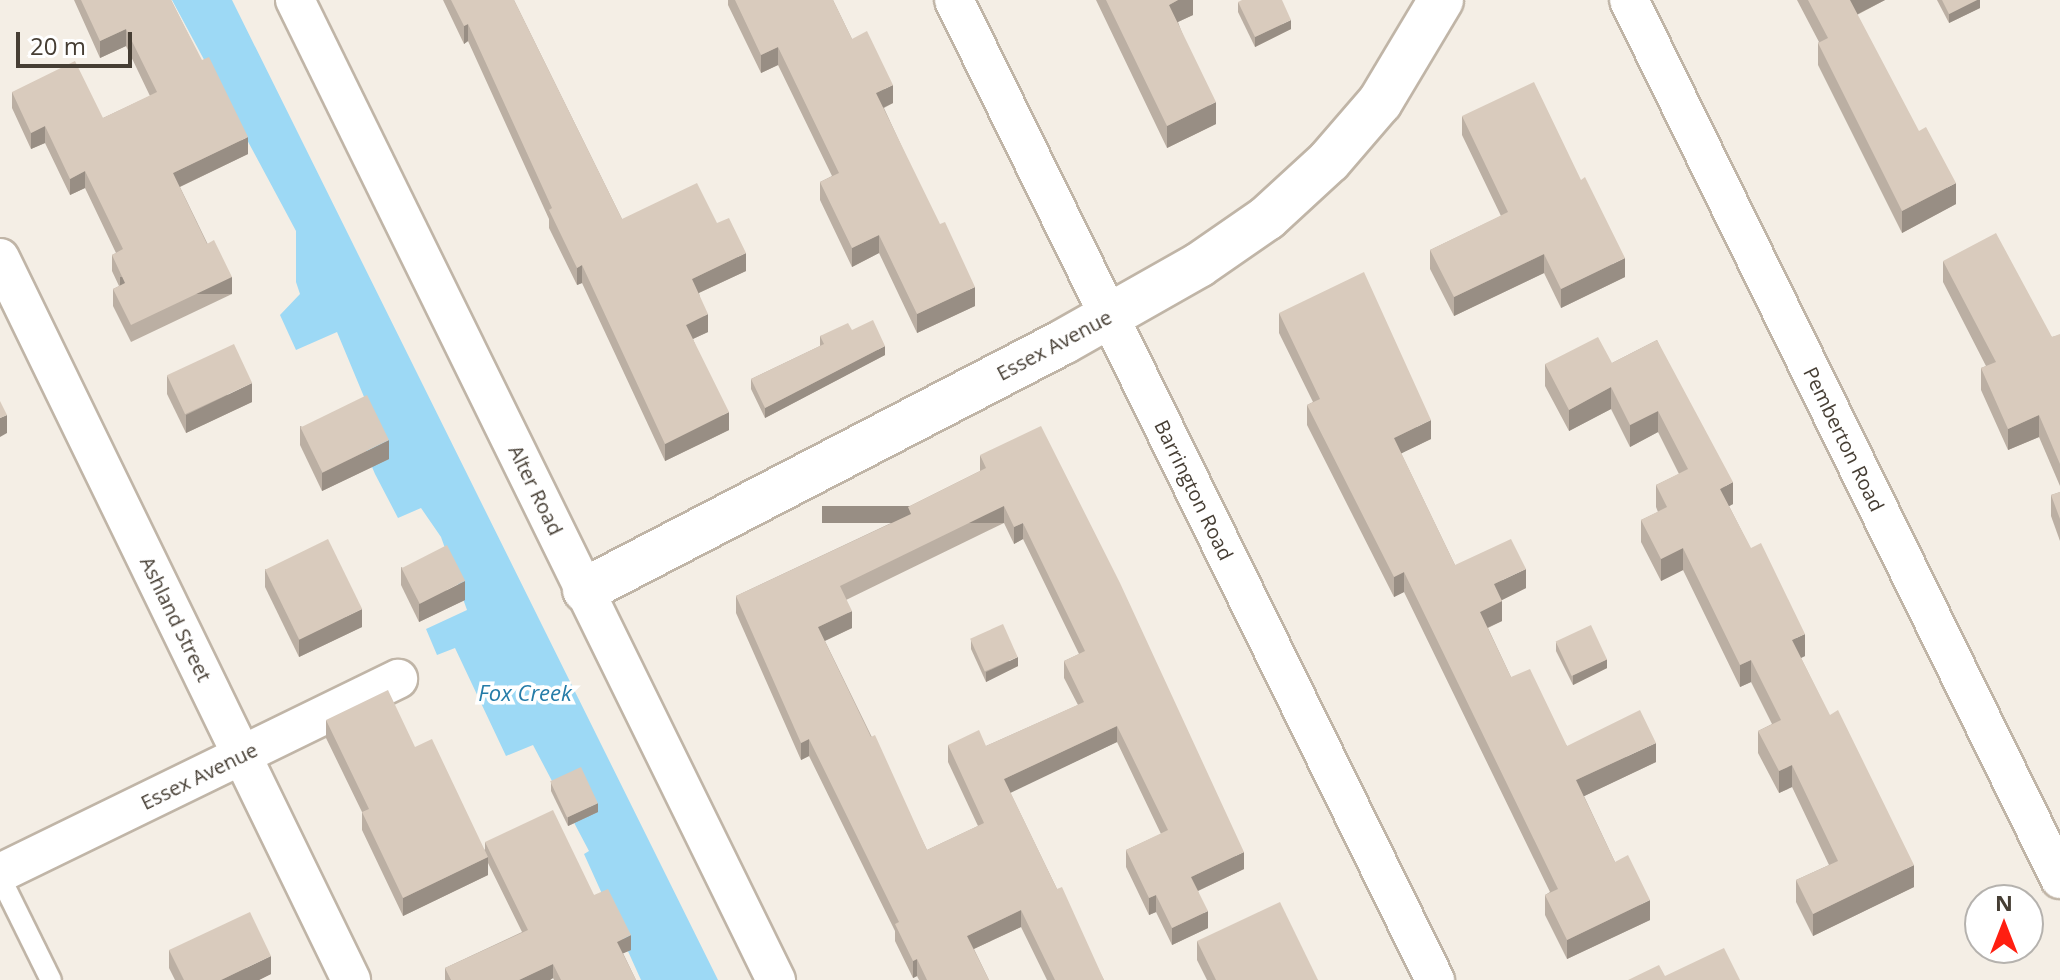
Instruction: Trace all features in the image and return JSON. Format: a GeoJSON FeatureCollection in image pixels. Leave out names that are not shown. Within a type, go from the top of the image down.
{"type":"FeatureCollection","features":[{"type":"Feature","properties":{"kind":"street","name":"Alter Road"},"geometry":{"type":"LineString","coordinates":[[295,0],[776,980]]}},
{"type":"Feature","properties":{"kind":"street","name":"Barrington Road"},"geometry":{"type":"LineString","coordinates":[[954,0],[1435,980]]}},
{"type":"Feature","properties":{"kind":"street","name":"Essex Avenue"},"geometry":{"type":"LineString","coordinates":[[585,590],[1109,316],[1199,265],[1267,218],[1329,161],[1380,102],[1441,0]]}},
{"type":"Feature","properties":{"kind":"street","name":"Pemberton Road"},"geometry":{"type":"LineString","coordinates":[[1629,0],[2060,879]]}},
{"type":"Feature","properties":{"kind":"street","name":"Ashland Street"},"geometry":{"type":"LineString","coordinates":[[0,258],[351,980]]}},
{"type":"Feature","properties":{"kind":"street","name":"Essex Avenue"},"geometry":{"type":"LineString","coordinates":[[0,875],[398,679]]}},
{"type":"Feature","properties":{"kind":"lane"},"geometry":{"type":"LineString","coordinates":[[0,875],[51,980]]}},
{"type":"Feature","properties":{"kind":"water","name":"Fox Creek"},"geometry":{"type":"Polygon","coordinates":[[[172,0],[232,0],[718,980],[641,980],[584,854],[589,851],[533,745],[506,756],[455,648],[437,655],[426,629],[467,610],[441,537],[421,508],[398,518],[375,474],[349,413],[367,404],[337,332],[296,350],[280,315],[300,294],[296,282],[296,231],[172,0]]]}},
{"type":"Feature","properties":{"kind":"building"},"geometry":{"type":"Polygon","coordinates":[[[81,0],[171,0],[202,60],[209,57],[248,137],[173,173],[207,244],[214,240],[232,277],[131,325],[113,289],[125,283],[112,255],[123,249],[85,171],[70,179],[45,126],[31,133],[12,92],[75,61],[103,118],[157,92],[126,29],[100,41],[81,0]]]}},
{"type":"Feature","properties":{"kind":"building"},"geometry":{"type":"Polygon","coordinates":[[[451,0],[514,0],[622,219],[697,183],[717,223],[729,218],[746,253],[692,279],[708,314],[686,325],[729,412],[665,444],[582,265],[577,268],[549,210],[552,208],[468,24],[464,26],[451,0]]]}},
{"type":"Feature","properties":{"kind":"building"},"geometry":{"type":"Polygon","coordinates":[[[735,0],[833,0],[852,39],[867,31],[893,85],[876,93],[940,224],[945,222],[975,287],[917,314],[879,235],[852,248],[820,182],[839,173],[778,47],[761,55],[735,0]]]}},
{"type":"Feature","properties":{"kind":"building"},"geometry":{"type":"Polygon","coordinates":[[[1106,0],[1178,0],[1169,5],[1216,102],[1167,126],[1106,0]]]}},
{"type":"Feature","properties":{"kind":"building"},"geometry":{"type":"Polygon","coordinates":[[[1282,0],[1291,20],[1255,37],[1238,2],[1282,0]]]}},
{"type":"Feature","properties":{"kind":"building"},"geometry":{"type":"Polygon","coordinates":[[[1808,0],[1850,0],[1919,131],[1926,127],[1956,183],[1902,211],[1818,43],[1828,38],[1808,0]]]}},
{"type":"Feature","properties":{"kind":"building"},"geometry":{"type":"Polygon","coordinates":[[[1942,0],[1977,0],[1949,14],[1942,0]]]}},
{"type":"Feature","properties":{"kind":"building"},"geometry":{"type":"Polygon","coordinates":[[[1534,82],[1581,180],[1585,177],[1625,258],[1561,289],[1544,254],[1454,297],[1430,250],[1508,212],[1462,116],[1534,82]]]}},
{"type":"Feature","properties":{"kind":"building"},"geometry":{"type":"Polygon","coordinates":[[[1996,233],[2052,337],[2060,334],[2060,464],[2039,415],[2008,429],[1981,368],[1996,362],[1943,261],[1996,233]]]}},
{"type":"Feature","properties":{"kind":"building"},"geometry":{"type":"Polygon","coordinates":[[[1364,272],[1431,420],[1394,438],[1455,565],[1511,539],[1526,569],[1494,584],[1502,601],[1480,612],[1511,677],[1530,669],[1567,746],[1640,710],[1656,743],[1576,780],[1615,862],[1628,855],[1650,900],[1567,940],[1545,895],[1558,889],[1404,572],[1394,577],[1307,405],[1320,399],[1279,313],[1364,272]]]}},
{"type":"Feature","properties":{"kind":"building"},"geometry":{"type":"Polygon","coordinates":[[[873,320],[885,346],[765,408],[751,379],[824,344],[820,336],[848,323],[852,330],[873,320]]]}},
{"type":"Feature","properties":{"kind":"building"},"geometry":{"type":"Polygon","coordinates":[[[1598,337],[1612,363],[1657,340],[1733,482],[1720,489],[1751,548],[1761,543],[1805,634],[1792,640],[1830,715],[1838,710],[1914,865],[1813,914],[1796,880],[1838,861],[1792,765],[1779,771],[1758,731],[1781,720],[1751,660],[1740,665],[1683,548],[1661,559],[1641,520],[1667,507],[1656,485],[1688,469],[1658,411],[1630,425],[1611,387],[1569,410],[1545,364],[1598,337]]]}},
{"type":"Feature","properties":{"kind":"building"},"geometry":{"type":"Polygon","coordinates":[[[234,344],[252,383],[185,414],[167,375],[234,344]]]}},
{"type":"Feature","properties":{"kind":"building"},"geometry":{"type":"Polygon","coordinates":[[[367,395],[389,440],[322,472],[300,427],[367,395]]]}},
{"type":"Feature","properties":{"kind":"building"},"geometry":{"type":"Polygon","coordinates":[[[0,401],[7,415],[0,418],[0,401]]]}},
{"type":"Feature","properties":{"kind":"building"},"geometry":{"type":"Polygon","coordinates":[[[1041,426],[1120,583],[1244,852],[1191,877],[1208,911],[1172,928],[1156,895],[1149,898],[1126,850],[1168,830],[1117,726],[1004,779],[1057,889],[1062,887],[1104,980],[1055,980],[1021,910],[967,936],[989,980],[927,980],[917,959],[913,961],[895,924],[899,922],[809,739],[801,743],[736,596],[911,514],[908,507],[986,468],[980,455],[1041,426]],[[1004,506],[840,586],[852,611],[818,627],[871,737],[875,735],[927,850],[984,823],[948,745],[979,730],[986,746],[1084,702],[1064,661],[1085,651],[1023,523],[1014,527],[1004,506]]]}},
{"type":"Feature","properties":{"kind":"building"},"geometry":{"type":"Polygon","coordinates":[[[2060,492],[2060,519],[2051,495],[2060,492]]]}},
{"type":"Feature","properties":{"kind":"building"},"geometry":{"type":"Polygon","coordinates":[[[328,539],[362,609],[299,640],[265,570],[328,539]]]}},
{"type":"Feature","properties":{"kind":"building"},"geometry":{"type":"Polygon","coordinates":[[[447,545],[465,581],[420,604],[402,568],[447,545]]]}},
{"type":"Feature","properties":{"kind":"building"},"geometry":{"type":"Polygon","coordinates":[[[1003,624],[1018,657],[985,672],[970,639],[1003,624]]]}},
{"type":"Feature","properties":{"kind":"building"},"geometry":{"type":"Polygon","coordinates":[[[1591,625],[1607,659],[1572,676],[1556,641],[1591,625]]]}},
{"type":"Feature","properties":{"kind":"building"},"geometry":{"type":"Polygon","coordinates":[[[388,690],[415,747],[432,739],[488,857],[403,898],[362,812],[369,809],[326,720],[388,690]]]}},
{"type":"Feature","properties":{"kind":"building"},"geometry":{"type":"Polygon","coordinates":[[[581,767],[598,803],[567,818],[550,781],[581,767]]]}},
{"type":"Feature","properties":{"kind":"building"},"geometry":{"type":"Polygon","coordinates":[[[553,810],[594,895],[608,889],[631,935],[617,942],[636,980],[561,980],[553,964],[519,980],[451,980],[445,968],[528,930],[485,842],[553,810]]]}},
{"type":"Feature","properties":{"kind":"building"},"geometry":{"type":"Polygon","coordinates":[[[1280,902],[1318,980],[1216,980],[1197,941],[1280,902]]]}},
{"type":"Feature","properties":{"kind":"building"},"geometry":{"type":"Polygon","coordinates":[[[250,912],[271,956],[221,980],[184,980],[169,950],[250,912]]]}},
{"type":"Feature","properties":{"kind":"building"},"geometry":{"type":"Polygon","coordinates":[[[1724,948],[1740,980],[1628,980],[1659,965],[1665,976],[1724,948]]]}}]}
